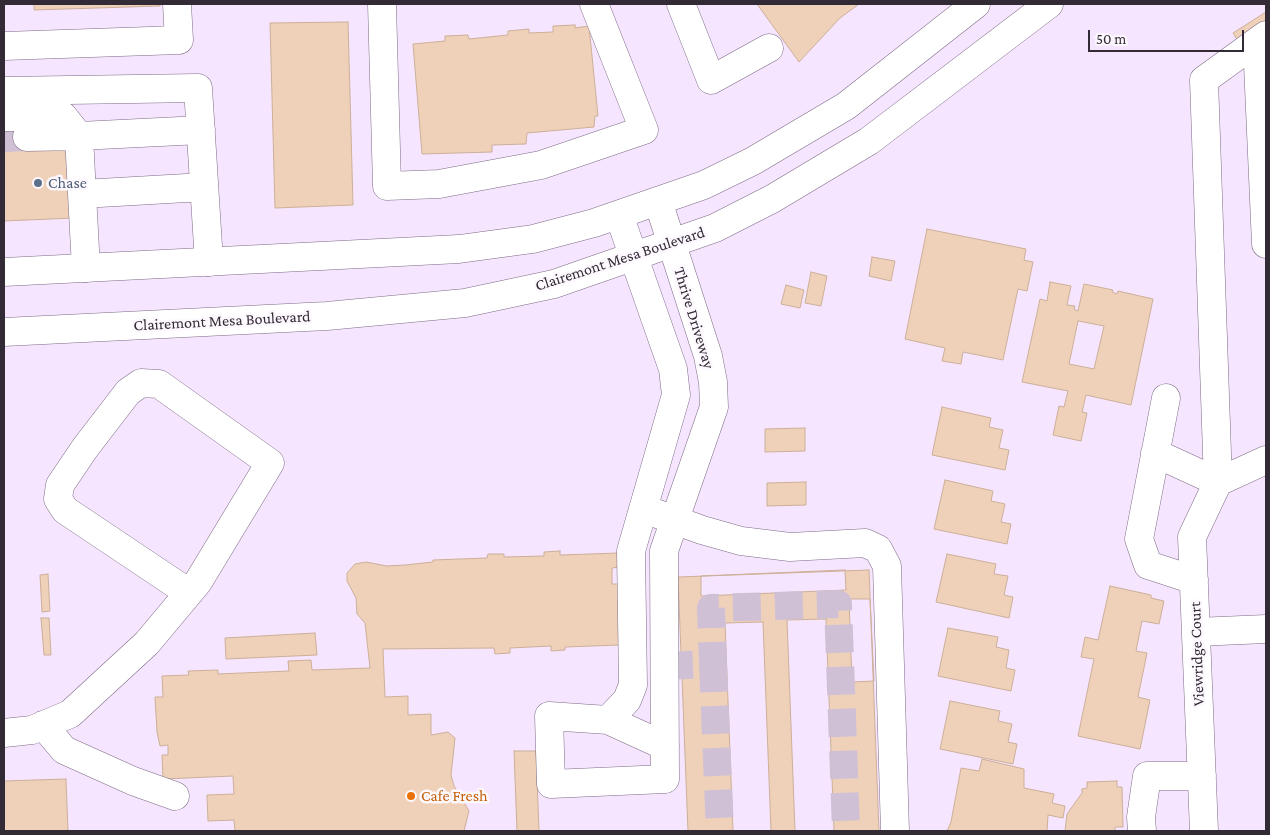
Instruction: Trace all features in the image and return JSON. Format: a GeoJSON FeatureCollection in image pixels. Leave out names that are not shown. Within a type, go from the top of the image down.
{"type":"FeatureCollection","features":[{"type":"Feature","properties":{"kind":"main road"},"geometry":{"type":"LineString","coordinates":[[4,46],[179,40],[177,4]]}},
{"type":"Feature","properties":{"kind":"main road"},"geometry":{"type":"LineString","coordinates":[[382,4],[388,186],[439,184],[542,165],[644,130],[594,4]]}},
{"type":"Feature","properties":{"kind":"main road"},"geometry":{"type":"LineString","coordinates":[[682,4],[711,80],[769,48]]}},
{"type":"Feature","properties":{"kind":"main road"},"geometry":{"type":"LineString","coordinates":[[4,272],[459,249],[533,239],[619,214],[704,185],[753,161],[846,106],[976,4]]}},
{"type":"Feature","properties":{"kind":"main road","name":"Clairemont Mesa Boulevard"},"geometry":{"type":"LineString","coordinates":[[4,332],[327,316],[465,303],[554,284],[715,228],[772,199],[869,141],[1049,4]]}},
{"type":"Feature","properties":{"kind":"main road"},"geometry":{"type":"LineString","coordinates":[[1261,39],[1266,244]]}},
{"type":"Feature","properties":{"kind":"main road"},"geometry":{"type":"LineString","coordinates":[[1218,482],[1204,80],[1261,39]]}},
{"type":"Feature","properties":{"kind":"main road"},"geometry":{"type":"LineString","coordinates":[[4,90],[198,88],[209,262]]}},
{"type":"Feature","properties":{"kind":"main road"},"geometry":{"type":"LineString","coordinates":[[4,117],[63,116],[79,136],[86,268]]}},
{"type":"Feature","properties":{"kind":"main road"},"geometry":{"type":"LineString","coordinates":[[27,137],[201,130]]}},
{"type":"Feature","properties":{"kind":"main road"},"geometry":{"type":"LineString","coordinates":[[82,194],[204,188]]}},
{"type":"Feature","properties":{"kind":"main road","name":"Thrive Driveway"},"geometry":{"type":"LineString","coordinates":[[608,720],[549,716],[551,784],[665,779],[664,552],[673,519],[703,444],[714,407],[713,382],[708,356],[658,201]]}},
{"type":"Feature","properties":{"kind":"main road"},"geometry":{"type":"LineString","coordinates":[[619,214],[673,369],[676,395],[631,551],[633,685],[627,700],[608,720],[665,746]]}},
{"type":"Feature","properties":{"kind":"main road"},"geometry":{"type":"LineString","coordinates":[[4,733],[32,730],[70,714],[147,643],[198,582],[270,462],[159,384],[141,383],[128,392],[84,448],[60,486],[58,499],[65,510],[188,593]]}},
{"type":"Feature","properties":{"kind":"main road"},"geometry":{"type":"LineString","coordinates":[[1166,398],[1139,539],[1148,565],[1194,580]]}},
{"type":"Feature","properties":{"kind":"main road"},"geometry":{"type":"LineString","coordinates":[[1155,453],[1218,482],[1266,460]]}},
{"type":"Feature","properties":{"kind":"main road","name":"Viewridge Court"},"geometry":{"type":"LineString","coordinates":[[1204,831],[1192,537],[1218,482]]}},
{"type":"Feature","properties":{"kind":"main road"},"geometry":{"type":"LineString","coordinates":[[642,508],[741,541],[790,547],[865,543],[878,549],[887,566],[895,831]]}},
{"type":"Feature","properties":{"kind":"main road"},"geometry":{"type":"LineString","coordinates":[[1196,632],[1266,629]]}},
{"type":"Feature","properties":{"kind":"main road"},"geometry":{"type":"LineString","coordinates":[[632,667],[665,666]]}},
{"type":"Feature","properties":{"kind":"main road"},"geometry":{"type":"LineString","coordinates":[[43,725],[64,750],[133,781],[175,796]]}},
{"type":"Feature","properties":{"kind":"main road"},"geometry":{"type":"LineString","coordinates":[[1142,831],[1141,817],[1147,776],[1202,776]]}},
{"type":"Feature","properties":{"kind":"building"},"geometry":{"type":"Polygon","coordinates":[[[34,4],[160,4],[160,6],[34,10],[34,4]]]}},
{"type":"Feature","properties":{"kind":"building"},"geometry":{"type":"Polygon","coordinates":[[[757,4],[859,4],[840,18],[799,62],[757,4]]]}},
{"type":"Feature","properties":{"kind":"building"},"geometry":{"type":"Polygon","coordinates":[[[1266,12],[1266,31],[1240,44],[1233,33],[1266,12]]]}},
{"type":"Feature","properties":{"kind":"building"},"geometry":{"type":"Polygon","coordinates":[[[348,22],[353,205],[275,208],[270,23],[348,22]]]}},
{"type":"Feature","properties":{"kind":"building"},"geometry":{"type":"Polygon","coordinates":[[[575,25],[575,28],[589,26],[598,116],[595,116],[594,127],[527,133],[526,144],[492,145],[492,152],[422,154],[413,44],[445,41],[445,36],[468,35],[469,39],[508,35],[508,31],[529,29],[529,33],[553,32],[553,26],[575,25]]]}},
{"type":"Feature","properties":{"kind":"building","name":"Chase"},"geometry":{"type":"Polygon","coordinates":[[[4,123],[71,147],[74,218],[4,221],[4,123]]]}},
{"type":"Feature","properties":{"kind":"building"},"geometry":{"type":"Polygon","coordinates":[[[927,229],[1026,249],[1024,260],[1033,262],[1027,291],[1018,289],[1003,360],[963,352],[961,364],[942,361],[945,348],[905,339],[927,229]]]}},
{"type":"Feature","properties":{"kind":"building"},"geometry":{"type":"Polygon","coordinates":[[[872,257],[895,261],[891,281],[869,276],[872,257]]]}},
{"type":"Feature","properties":{"kind":"building"},"geometry":{"type":"Polygon","coordinates":[[[811,272],[827,276],[821,306],[805,303],[811,272]]]}},
{"type":"Feature","properties":{"kind":"building"},"geometry":{"type":"Polygon","coordinates":[[[1050,282],[1071,286],[1067,305],[1075,306],[1074,309],[1078,311],[1084,284],[1113,290],[1112,292],[1117,294],[1118,291],[1153,299],[1131,405],[1086,395],[1082,412],[1087,413],[1081,441],[1053,435],[1059,406],[1064,407],[1068,391],[1022,382],[1040,299],[1047,301],[1050,282]],[[1078,321],[1069,364],[1094,369],[1104,326],[1078,321]]]}},
{"type":"Feature","properties":{"kind":"building"},"geometry":{"type":"Polygon","coordinates":[[[786,285],[804,290],[800,308],[781,304],[786,285]]]}},
{"type":"Feature","properties":{"kind":"building"},"geometry":{"type":"Polygon","coordinates":[[[942,407],[991,418],[989,427],[1003,430],[999,448],[1009,450],[1005,470],[932,455],[942,407]]]}},
{"type":"Feature","properties":{"kind":"building"},"geometry":{"type":"Polygon","coordinates":[[[805,428],[805,451],[765,452],[765,429],[805,428]]]}},
{"type":"Feature","properties":{"kind":"building"},"geometry":{"type":"Polygon","coordinates":[[[945,480],[993,491],[991,501],[1005,504],[1001,522],[1011,524],[1007,544],[934,529],[945,480]]]}},
{"type":"Feature","properties":{"kind":"building"},"geometry":{"type":"Polygon","coordinates":[[[806,482],[806,505],[767,506],[767,483],[806,482]]]}},
{"type":"Feature","properties":{"kind":"building"},"geometry":{"type":"Polygon","coordinates":[[[560,551],[560,555],[619,553],[619,567],[612,568],[612,584],[621,584],[619,645],[565,647],[565,650],[551,651],[551,646],[510,648],[510,653],[495,654],[494,648],[383,649],[385,697],[408,696],[408,715],[431,714],[431,735],[448,732],[455,738],[451,775],[454,786],[469,811],[464,831],[235,831],[234,820],[208,821],[207,795],[234,794],[233,776],[163,779],[162,755],[168,755],[168,745],[160,746],[157,732],[155,697],[163,697],[162,676],[189,675],[188,671],[218,670],[218,674],[289,671],[288,661],[311,660],[312,670],[370,668],[365,623],[357,614],[356,598],[347,581],[347,573],[355,564],[366,562],[387,566],[405,565],[433,562],[433,560],[487,558],[488,554],[504,554],[504,557],[544,556],[544,552],[560,551]]]}},
{"type":"Feature","properties":{"kind":"building"},"geometry":{"type":"Polygon","coordinates":[[[947,554],[996,564],[994,574],[1008,576],[1004,595],[1013,597],[1009,618],[936,602],[947,554]]]}},
{"type":"Feature","properties":{"kind":"building"},"geometry":{"type":"Polygon","coordinates":[[[845,570],[846,590],[701,596],[701,576],[845,570]]]}},
{"type":"Feature","properties":{"kind":"building"},"geometry":{"type":"Polygon","coordinates":[[[869,570],[879,831],[688,831],[678,577],[869,570]]]}},
{"type":"Feature","properties":{"kind":"building"},"geometry":{"type":"Polygon","coordinates":[[[48,574],[50,611],[42,612],[40,575],[48,574]]]}},
{"type":"Feature","properties":{"kind":"building"},"geometry":{"type":"Polygon","coordinates":[[[1110,586],[1151,595],[1151,598],[1164,601],[1159,624],[1142,621],[1136,651],[1147,653],[1138,697],[1150,700],[1140,749],[1078,736],[1094,659],[1081,657],[1085,637],[1098,640],[1110,586]]]}},
{"type":"Feature","properties":{"kind":"building"},"geometry":{"type":"Polygon","coordinates":[[[849,599],[870,599],[874,681],[852,682],[849,599]]]}},
{"type":"Feature","properties":{"kind":"building"},"geometry":{"type":"Polygon","coordinates":[[[41,618],[49,618],[51,655],[44,655],[41,618]]]}},
{"type":"Feature","properties":{"kind":"building"},"geometry":{"type":"Polygon","coordinates":[[[826,619],[834,831],[795,831],[787,620],[826,619]]]}},
{"type":"Feature","properties":{"kind":"building"},"geometry":{"type":"Polygon","coordinates":[[[763,622],[771,831],[733,831],[725,623],[763,622]]]}},
{"type":"Feature","properties":{"kind":"building"},"geometry":{"type":"Polygon","coordinates":[[[948,628],[998,637],[996,647],[1009,650],[1006,668],[1015,670],[1011,691],[938,676],[948,628]]]}},
{"type":"Feature","properties":{"kind":"building"},"geometry":{"type":"Polygon","coordinates":[[[315,633],[317,655],[226,659],[225,638],[315,633]]]}},
{"type":"Feature","properties":{"kind":"building"},"geometry":{"type":"Polygon","coordinates":[[[950,701],[1000,711],[998,721],[1012,724],[1008,742],[1017,744],[1013,764],[940,749],[950,701]]]}},
{"type":"Feature","properties":{"kind":"building"},"geometry":{"type":"Polygon","coordinates":[[[514,751],[536,751],[539,831],[517,831],[514,751]]]}},
{"type":"Feature","properties":{"kind":"building"},"geometry":{"type":"Polygon","coordinates":[[[982,759],[1024,769],[1024,788],[1054,794],[1052,803],[1065,806],[1063,818],[1048,815],[1047,831],[947,831],[951,822],[961,768],[979,771],[982,759]]]}},
{"type":"Feature","properties":{"kind":"building"},"geometry":{"type":"Polygon","coordinates":[[[66,779],[68,831],[4,831],[4,781],[66,779]]]}},
{"type":"Feature","properties":{"kind":"building"},"geometry":{"type":"Polygon","coordinates":[[[1117,781],[1117,787],[1122,787],[1123,827],[1115,827],[1115,831],[1065,831],[1067,814],[1082,793],[1082,789],[1087,788],[1087,782],[1117,781]]]}},
{"type":"Feature","properties":{"kind":"tunnel"},"geometry":{"type":"LineString","coordinates":[[4,138],[27,137]]}},
{"type":"Feature","properties":{"kind":"tunnel"},"geometry":{"type":"LineString","coordinates":[[665,666],[713,664],[711,608],[838,604],[846,831]]}},
{"type":"Feature","properties":{"kind":"tunnel"},"geometry":{"type":"LineString","coordinates":[[713,664],[720,831]]}},
{"type":"Feature","properties":{"kind":"place","name":"Chase"},"geometry":{"type":"Point","coordinates":[38,183]}},
{"type":"Feature","properties":{"kind":"place","name":"Cafe Fresh"},"geometry":{"type":"Point","coordinates":[411,796]}}]}
